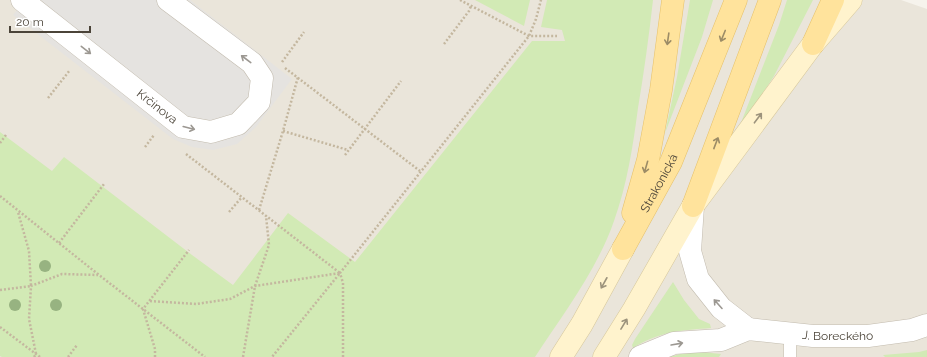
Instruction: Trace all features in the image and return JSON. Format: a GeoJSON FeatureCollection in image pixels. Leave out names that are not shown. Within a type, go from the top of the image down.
{"type":"FeatureCollection","features":[{"type":"Feature","properties":{"kind":"main road"},"geometry":{"type":"LineString","coordinates":[[623,249],[648,160],[661,90],[673,0]]}},
{"type":"Feature","properties":{"kind":"main road","name":"Strakonická"},"geometry":{"type":"LineString","coordinates":[[623,249],[671,162],[736,0]]}},
{"type":"Feature","properties":{"kind":"main road"},"geometry":{"type":"LineString","coordinates":[[693,206],[770,0]]}},
{"type":"Feature","properties":{"kind":"main road"},"geometry":{"type":"LineString","coordinates":[[814,44],[833,0]]}},
{"type":"Feature","properties":{"kind":"street","name":"Krčínova"},"geometry":{"type":"LineString","coordinates":[[22,0],[183,127],[211,132],[238,124],[259,102],[262,78],[252,64],[168,0]]}},
{"type":"Feature","properties":{"kind":"street"},"geometry":{"type":"LineString","coordinates":[[604,357],[634,309],[693,206],[814,44],[851,0]]}},
{"type":"Feature","properties":{"kind":"street"},"geometry":{"type":"LineString","coordinates":[[693,206],[690,251],[698,279],[721,308],[748,329]]}},
{"type":"Feature","properties":{"kind":"street","name":"Strakonická"},"geometry":{"type":"LineString","coordinates":[[561,357],[582,324],[623,249]]}},
{"type":"Feature","properties":{"kind":"street","name":"J. Boreckého"},"geometry":{"type":"LineString","coordinates":[[640,357],[674,343],[721,340],[748,329],[813,336],[868,336],[912,330],[927,325]]}},
{"type":"Feature","properties":{"kind":"lane"},"geometry":{"type":"LineString","coordinates":[[790,334],[790,357]]}},
{"type":"Feature","properties":{"kind":"path"},"geometry":{"type":"LineString","coordinates":[[460,0],[529,36],[557,36]]}},
{"type":"Feature","properties":{"kind":"path"},"geometry":{"type":"LineString","coordinates":[[272,357],[529,36],[536,19],[541,0]]}},
{"type":"Feature","properties":{"kind":"path"},"geometry":{"type":"LineString","coordinates":[[444,44],[469,11],[471,6]]}},
{"type":"Feature","properties":{"kind":"path"},"geometry":{"type":"LineString","coordinates":[[304,32],[280,64],[420,171]]}},
{"type":"Feature","properties":{"kind":"path"},"geometry":{"type":"LineString","coordinates":[[48,98],[72,66]]}},
{"type":"Feature","properties":{"kind":"path"},"geometry":{"type":"LineString","coordinates":[[259,210],[298,77]]}},
{"type":"Feature","properties":{"kind":"path"},"geometry":{"type":"LineString","coordinates":[[344,155],[401,81]]}},
{"type":"Feature","properties":{"kind":"path"},"geometry":{"type":"LineString","coordinates":[[145,147],[157,131]]}},
{"type":"Feature","properties":{"kind":"path"},"geometry":{"type":"LineString","coordinates":[[283,131],[348,150]]}},
{"type":"Feature","properties":{"kind":"path"},"geometry":{"type":"LineString","coordinates":[[0,143],[6,135]]}},
{"type":"Feature","properties":{"kind":"path"},"geometry":{"type":"LineString","coordinates":[[181,150],[340,273],[343,283],[343,357]]}},
{"type":"Feature","properties":{"kind":"path"},"geometry":{"type":"LineString","coordinates":[[58,243],[104,184]]}},
{"type":"Feature","properties":{"kind":"path"},"geometry":{"type":"LineString","coordinates":[[0,197],[205,357]]}},
{"type":"Feature","properties":{"kind":"path"},"geometry":{"type":"LineString","coordinates":[[230,212],[242,197]]}},
{"type":"Feature","properties":{"kind":"path"},"geometry":{"type":"LineString","coordinates":[[18,212],[29,251],[31,286],[29,319],[35,356]]}},
{"type":"Feature","properties":{"kind":"path"},"geometry":{"type":"LineString","coordinates":[[243,357],[255,286],[269,245],[266,216]]}},
{"type":"Feature","properties":{"kind":"path"},"geometry":{"type":"LineString","coordinates":[[143,309],[189,250]]}},
{"type":"Feature","properties":{"kind":"path"},"geometry":{"type":"LineString","coordinates":[[150,301],[196,304],[230,299],[255,286],[340,273]]}},
{"type":"Feature","properties":{"kind":"path"},"geometry":{"type":"LineString","coordinates":[[0,290],[31,286],[62,274],[98,275]]}},
{"type":"Feature","properties":{"kind":"path"},"geometry":{"type":"LineString","coordinates":[[143,309],[155,349],[155,357]]}},
{"type":"Feature","properties":{"kind":"path"},"geometry":{"type":"LineString","coordinates":[[0,327],[35,356],[40,357]]}},
{"type":"Feature","properties":{"kind":"path"},"geometry":{"type":"LineString","coordinates":[[68,357],[77,345]]}},
{"type":"Feature","properties":{"kind":"shaded area"},"geometry":{"type":"Polygon","coordinates":[[[0,0],[901,0],[927,9],[927,357],[0,357],[0,0]]]}},
{"type":"Feature","properties":{"kind":"shaded area"},"geometry":{"type":"Polygon","coordinates":[[[25,0],[190,0],[292,79],[256,127],[237,144],[213,150],[192,147],[173,139],[13,15],[25,0]]]}},
{"type":"Feature","properties":{"kind":"green space"},"geometry":{"type":"Polygon","coordinates":[[[475,0],[530,0],[524,26],[475,0]]]}},
{"type":"Feature","properties":{"kind":"green space"},"geometry":{"type":"Polygon","coordinates":[[[547,0],[653,0],[632,151],[619,207],[607,239],[589,274],[535,357],[0,356],[0,132],[52,171],[64,157],[233,285],[288,213],[355,262],[532,41],[565,41],[562,30],[541,27],[547,0]]]}},
{"type":"Feature","properties":{"kind":"green space"},"geometry":{"type":"Polygon","coordinates":[[[690,0],[713,0],[702,37],[665,133],[677,77],[690,0]]]}},
{"type":"Feature","properties":{"kind":"green space"},"geometry":{"type":"Polygon","coordinates":[[[787,0],[813,0],[774,76],[737,133],[779,25],[787,0]]]}},
{"type":"Feature","properties":{"kind":"green space"},"geometry":{"type":"Polygon","coordinates":[[[673,282],[684,300],[699,319],[710,324],[711,328],[680,331],[661,335],[651,338],[633,348],[632,345],[635,339],[673,282]]]}},
{"type":"Feature","properties":{"kind":"green space"},"geometry":{"type":"Polygon","coordinates":[[[927,350],[927,357],[885,357],[883,355],[919,352],[927,350]]]}},
{"type":"Feature","properties":{"kind":"green space"},"geometry":{"type":"Polygon","coordinates":[[[692,351],[721,354],[719,357],[669,357],[692,351]]]}}]}
